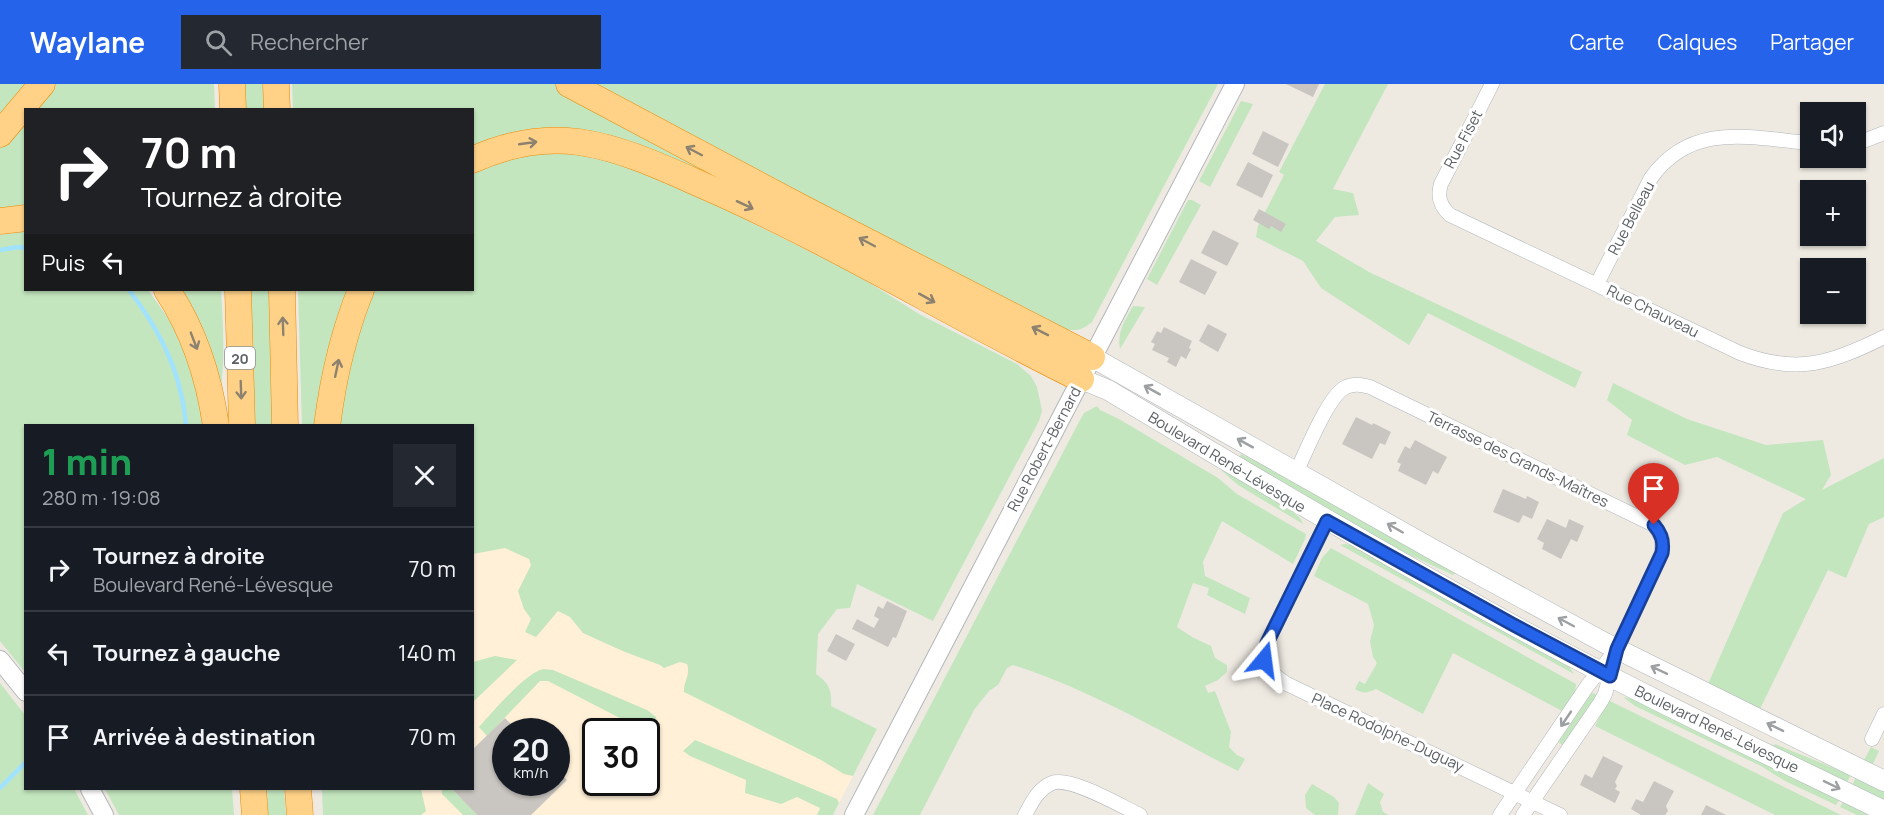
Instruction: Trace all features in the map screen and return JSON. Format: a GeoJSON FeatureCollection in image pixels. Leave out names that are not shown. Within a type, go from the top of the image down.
{"type":"FeatureCollection","features":[{"type":"Feature","properties":{"kind":"highway"},"geometry":{"type":"LineString","coordinates":[[0,134],[42,84]]}},
{"type":"Feature","properties":{"kind":"highway"},"geometry":{"type":"LineString","coordinates":[[232,84],[233,108]]}},
{"type":"Feature","properties":{"kind":"highway"},"geometry":{"type":"LineString","coordinates":[[276,84],[276,108]]}},
{"type":"Feature","properties":{"kind":"highway"},"geometry":{"type":"LineString","coordinates":[[569,84],[802,208],[1087,368]]}},
{"type":"Feature","properties":{"kind":"highway"},"geometry":{"type":"LineString","coordinates":[[474,159],[512,146],[546,141],[578,142],[627,153],[769,215],[1087,368]]}},
{"type":"Feature","properties":{"kind":"highway"},"geometry":{"type":"LineString","coordinates":[[0,221],[24,218]]}},
{"type":"Feature","properties":{"kind":"highway"},"geometry":{"type":"LineString","coordinates":[[168,291],[188,325],[196,344],[210,390],[216,424]]}},
{"type":"Feature","properties":{"kind":"highway","name":"20"},"geometry":{"type":"LineString","coordinates":[[238,291],[242,424]]}},
{"type":"Feature","properties":{"kind":"highway"},"geometry":{"type":"LineString","coordinates":[[282,291],[285,424]]}},
{"type":"Feature","properties":{"kind":"highway"},"geometry":{"type":"LineString","coordinates":[[327,424],[345,333],[361,291]]}},
{"type":"Feature","properties":{"kind":"highway"},"geometry":{"type":"LineString","coordinates":[[253,790],[255,815]]}},
{"type":"Feature","properties":{"kind":"main road","name":"Boulevard René-Lévesque"},"geometry":{"type":"LineString","coordinates":[[1087,368],[1296,472],[1617,649],[1884,781]]}},
{"type":"Feature","properties":{"kind":"main road","name":"Boulevard René-Lévesque"},"geometry":{"type":"LineString","coordinates":[[1087,368],[1108,390],[1327,521],[1512,624],[1605,674],[1884,811]]}},
{"type":"Feature","properties":{"kind":"street","name":"Rue Robert-Bernard"},"geometry":{"type":"LineString","coordinates":[[854,815],[1235,84]]}},
{"type":"Feature","properties":{"kind":"street","name":"Rue Fiset"},"geometry":{"type":"LineString","coordinates":[[1439,196],[1444,176],[1492,84]]}},
{"type":"Feature","properties":{"kind":"street"},"geometry":{"type":"LineString","coordinates":[[1866,140],[1884,133]]}},
{"type":"Feature","properties":{"kind":"street","name":"Rue Belleau"},"geometry":{"type":"LineString","coordinates":[[1597,284],[1651,178],[1676,154],[1696,143],[1721,137],[1800,142]]}},
{"type":"Feature","properties":{"kind":"street","name":"Rue Chauveau"},"geometry":{"type":"LineString","coordinates":[[1439,196],[1442,207],[1455,218],[1760,361],[1793,365],[1822,362],[1854,352],[1884,337]]}},
{"type":"Feature","properties":{"kind":"street","name":"Terrasse des Grands-Maîtres"},"geometry":{"type":"LineString","coordinates":[[1296,472],[1332,401],[1347,387],[1360,385],[1370,387],[1654,525],[1662,538],[1662,553],[1605,674]]}},
{"type":"Feature","properties":{"kind":"street","name":"Place Rodolphe-Duguay"},"geometry":{"type":"LineString","coordinates":[[1327,521],[1267,643],[1264,660],[1267,668],[1287,684],[1560,815]]}},
{"type":"Feature","properties":{"kind":"street"},"geometry":{"type":"LineString","coordinates":[[0,660],[24,690]]}},
{"type":"Feature","properties":{"kind":"street"},"geometry":{"type":"LineString","coordinates":[[1500,815],[1588,685],[1605,674]]}},
{"type":"Feature","properties":{"kind":"street"},"geometry":{"type":"LineString","coordinates":[[1523,815],[1605,694],[1605,674]]}},
{"type":"Feature","properties":{"kind":"street"},"geometry":{"type":"LineString","coordinates":[[1872,739],[1884,714]]}},
{"type":"Feature","properties":{"kind":"street"},"geometry":{"type":"LineString","coordinates":[[1548,744],[1564,755]]}},
{"type":"Feature","properties":{"kind":"street"},"geometry":{"type":"LineString","coordinates":[[1025,815],[1035,797],[1045,787],[1062,781],[1069,782],[1140,815]]}},
{"type":"Feature","properties":{"kind":"street"},"geometry":{"type":"LineString","coordinates":[[91,790],[104,815]]}},
{"type":"Feature","properties":{"kind":"shaded area"},"geometry":{"type":"Polygon","coordinates":[[[474,526],[557,561],[570,617],[583,633],[625,652],[686,646],[830,706],[877,729],[833,815],[371,815],[379,790],[474,790],[474,526]]]}},
{"type":"Feature","properties":{"kind":"green space"},"geometry":{"type":"Polygon","coordinates":[[[0,84],[26,84],[0,114],[0,84]]]}},
{"type":"Feature","properties":{"kind":"green space"},"geometry":{"type":"Polygon","coordinates":[[[55,84],[214,84],[215,108],[35,108],[55,84]]]}},
{"type":"Feature","properties":{"kind":"green space"},"geometry":{"type":"Polygon","coordinates":[[[244,84],[263,84],[264,108],[245,108],[244,84]]]}},
{"type":"Feature","properties":{"kind":"green space"},"geometry":{"type":"Polygon","coordinates":[[[292,84],[555,84],[859,246],[612,141],[474,153],[474,108],[293,108],[292,84]]]}},
{"type":"Feature","properties":{"kind":"green space"},"geometry":{"type":"Polygon","coordinates":[[[596,84],[1218,84],[1092,322],[1081,329],[1073,330],[1060,328],[778,182],[596,84]]]}},
{"type":"Feature","properties":{"kind":"green space"},"geometry":{"type":"Polygon","coordinates":[[[1325,84],[1388,84],[1333,189],[1353,193],[1359,215],[1335,217],[1316,241],[1369,272],[1582,372],[1575,388],[1428,313],[1409,345],[1321,288],[1303,261],[1256,237],[1258,226],[1284,175],[1279,172],[1325,84]]]}},
{"type":"Feature","properties":{"kind":"green space"},"geometry":{"type":"Polygon","coordinates":[[[1241,101],[1253,104],[1210,187],[1199,181],[1241,101]]]}},
{"type":"Feature","properties":{"kind":"green space"},"geometry":{"type":"Polygon","coordinates":[[[24,120],[24,211],[0,214],[0,148],[24,120]]]}},
{"type":"Feature","properties":{"kind":"green space"},"geometry":{"type":"Polygon","coordinates":[[[571,152],[638,168],[698,196],[857,275],[919,314],[1017,364],[1031,376],[1037,387],[1042,411],[1039,421],[933,621],[857,584],[850,608],[837,609],[818,634],[816,674],[829,687],[831,706],[877,729],[853,776],[844,774],[821,760],[684,692],[688,672],[687,664],[680,662],[664,668],[625,652],[583,633],[570,617],[558,611],[536,637],[525,632],[531,619],[524,609],[518,591],[531,565],[529,559],[505,548],[474,554],[474,424],[337,424],[356,338],[374,291],[474,291],[474,174],[507,160],[538,153],[571,152]]]}},
{"type":"Feature","properties":{"kind":"green space"},"geometry":{"type":"Polygon","coordinates":[[[1188,200],[1201,205],[1157,285],[1147,279],[1188,200]]]}},
{"type":"Feature","properties":{"kind":"green space"},"geometry":{"type":"Polygon","coordinates":[[[24,231],[24,291],[149,291],[170,322],[181,344],[197,390],[205,424],[24,424],[24,671],[0,641],[0,235],[24,231]]]}},
{"type":"Feature","properties":{"kind":"green space"},"geometry":{"type":"Polygon","coordinates":[[[176,291],[221,291],[223,358],[219,399],[176,291]]]}},
{"type":"Feature","properties":{"kind":"green space"},"geometry":{"type":"Polygon","coordinates":[[[250,291],[269,291],[273,424],[254,424],[250,291]]]}},
{"type":"Feature","properties":{"kind":"green space"},"geometry":{"type":"Polygon","coordinates":[[[298,291],[353,291],[320,424],[302,424],[298,291]]]}},
{"type":"Feature","properties":{"kind":"green space"},"geometry":{"type":"Polygon","coordinates":[[[1133,306],[1145,307],[1120,349],[1121,332],[1133,306]]]}},
{"type":"Feature","properties":{"kind":"green space"},"geometry":{"type":"Polygon","coordinates":[[[1613,383],[1687,419],[1766,445],[1823,440],[1831,475],[1822,490],[1884,458],[1884,517],[1869,524],[1846,578],[1828,570],[1760,709],[1708,684],[1783,513],[1806,499],[1717,457],[1685,465],[1627,435],[1632,420],[1607,400],[1613,383]]]}},
{"type":"Feature","properties":{"kind":"green space"},"geometry":{"type":"Polygon","coordinates":[[[1097,406],[1100,410],[1218,478],[1237,494],[1306,534],[1293,564],[1222,521],[1203,562],[1205,576],[1250,598],[1245,614],[1207,595],[1209,588],[1193,583],[1177,627],[1211,646],[1215,658],[1227,665],[1227,672],[1218,680],[1205,686],[1208,693],[1215,691],[1231,732],[1229,747],[1245,759],[1238,771],[1100,700],[1013,665],[1007,668],[998,685],[989,691],[974,710],[920,815],[873,815],[1080,420],[1084,413],[1097,406]]]}},
{"type":"Feature","properties":{"kind":"green space"},"geometry":{"type":"Polygon","coordinates":[[[1241,454],[1296,482],[1456,572],[1453,575],[1389,545],[1239,458],[1241,454]]]}},
{"type":"Feature","properties":{"kind":"green space"},"geometry":{"type":"Polygon","coordinates":[[[1222,469],[1292,511],[1303,524],[1238,485],[1222,469]]]}},
{"type":"Feature","properties":{"kind":"green space"},"geometry":{"type":"Polygon","coordinates":[[[1340,545],[1351,545],[1568,664],[1574,674],[1340,545]]]}},
{"type":"Feature","properties":{"kind":"green space"},"geometry":{"type":"Polygon","coordinates":[[[1331,548],[1576,684],[1575,693],[1562,711],[1453,653],[1423,714],[1376,689],[1360,692],[1355,689],[1359,681],[1365,684],[1377,663],[1373,657],[1370,641],[1374,625],[1368,604],[1314,576],[1322,558],[1331,548]]]}},
{"type":"Feature","properties":{"kind":"green space"},"geometry":{"type":"Polygon","coordinates":[[[495,656],[517,660],[474,701],[474,662],[495,656]]]}},
{"type":"Feature","properties":{"kind":"green space"},"geometry":{"type":"Polygon","coordinates":[[[543,669],[553,670],[647,710],[656,718],[620,718],[548,681],[540,681],[504,718],[492,718],[492,731],[487,736],[479,727],[518,685],[543,669]]]}},
{"type":"Feature","properties":{"kind":"green space"},"geometry":{"type":"Polygon","coordinates":[[[0,683],[24,714],[24,790],[75,790],[88,815],[0,815],[0,683]]]}},
{"type":"Feature","properties":{"kind":"green space"},"geometry":{"type":"Polygon","coordinates":[[[1594,693],[1595,698],[1563,745],[1559,743],[1591,694],[1594,693]]]}},
{"type":"Feature","properties":{"kind":"green space"},"geometry":{"type":"Polygon","coordinates":[[[1623,697],[1633,699],[1839,800],[1836,805],[1785,781],[1761,766],[1635,706],[1623,697]]]}},
{"type":"Feature","properties":{"kind":"green space"},"geometry":{"type":"Polygon","coordinates":[[[1610,701],[1841,815],[1775,815],[1595,726],[1610,701]]]}},
{"type":"Feature","properties":{"kind":"green space"},"geometry":{"type":"Polygon","coordinates":[[[695,740],[837,799],[839,803],[833,815],[817,815],[820,808],[797,797],[781,804],[745,793],[746,780],[683,751],[695,740]]]}},
{"type":"Feature","properties":{"kind":"green space"},"geometry":{"type":"Polygon","coordinates":[[[1775,744],[1851,775],[1847,782],[1772,748],[1775,744]]]}},
{"type":"Feature","properties":{"kind":"green space"},"geometry":{"type":"Polygon","coordinates":[[[1871,747],[1879,751],[1873,764],[1864,760],[1871,747]]]}},
{"type":"Feature","properties":{"kind":"green space"},"geometry":{"type":"Polygon","coordinates":[[[1856,777],[1884,790],[1884,800],[1852,785],[1856,777]]]}},
{"type":"Feature","properties":{"kind":"green space"},"geometry":{"type":"Polygon","coordinates":[[[1368,783],[1384,794],[1380,802],[1383,812],[1389,815],[1355,815],[1368,783]]]}},
{"type":"Feature","properties":{"kind":"green space"},"geometry":{"type":"Polygon","coordinates":[[[1312,784],[1334,797],[1339,803],[1338,815],[1315,815],[1306,808],[1305,795],[1312,784]]]}},
{"type":"Feature","properties":{"kind":"green space"},"geometry":{"type":"Polygon","coordinates":[[[106,790],[232,790],[234,815],[119,815],[106,790]]]}},
{"type":"Feature","properties":{"kind":"green space"},"geometry":{"type":"Polygon","coordinates":[[[267,790],[284,790],[286,815],[268,815],[267,790]]]}},
{"type":"Feature","properties":{"kind":"green space"},"geometry":{"type":"Polygon","coordinates":[[[322,790],[421,790],[426,811],[421,815],[323,815],[322,790]]]}},
{"type":"Feature","properties":{"kind":"green space"},"geometry":{"type":"Polygon","coordinates":[[[442,790],[453,790],[477,815],[463,815],[442,794],[442,790]]]}},
{"type":"Feature","properties":{"kind":"green space"},"geometry":{"type":"Polygon","coordinates":[[[1843,802],[1871,815],[1857,815],[1840,807],[1843,802]]]}},
{"type":"Feature","properties":{"kind":"building"},"geometry":{"type":"Polygon","coordinates":[[[1286,84],[1319,84],[1313,97],[1286,84]]]}},
{"type":"Feature","properties":{"kind":"building"},"geometry":{"type":"Polygon","coordinates":[[[1263,131],[1289,144],[1278,167],[1252,154],[1263,131]]]}},
{"type":"Feature","properties":{"kind":"building"},"geometry":{"type":"Polygon","coordinates":[[[1248,162],[1273,175],[1262,198],[1236,185],[1248,162]]]}},
{"type":"Feature","properties":{"kind":"building"},"geometry":{"type":"Polygon","coordinates":[[[1259,209],[1286,224],[1281,232],[1271,226],[1269,229],[1253,220],[1259,209]]]}},
{"type":"Feature","properties":{"kind":"building"},"geometry":{"type":"Polygon","coordinates":[[[1213,230],[1239,243],[1227,266],[1201,253],[1213,230]]]}},
{"type":"Feature","properties":{"kind":"building"},"geometry":{"type":"Polygon","coordinates":[[[1191,259],[1217,272],[1205,295],[1179,282],[1191,259]]]}},
{"type":"Feature","properties":{"kind":"building"},"geometry":{"type":"Polygon","coordinates":[[[1208,324],[1227,334],[1218,352],[1199,341],[1208,324]]]}},
{"type":"Feature","properties":{"kind":"building"},"geometry":{"type":"Polygon","coordinates":[[[1164,327],[1192,341],[1186,359],[1181,356],[1176,367],[1167,362],[1169,358],[1152,350],[1155,344],[1151,342],[1157,331],[1161,333],[1164,327]]]}},
{"type":"Feature","properties":{"kind":"building"},"geometry":{"type":"Polygon","coordinates":[[[1356,417],[1391,432],[1385,445],[1380,443],[1372,459],[1342,444],[1356,417]]]}},
{"type":"Feature","properties":{"kind":"building"},"geometry":{"type":"Polygon","coordinates":[[[1415,440],[1447,457],[1438,474],[1433,471],[1426,485],[1398,471],[1401,464],[1397,462],[1405,446],[1410,449],[1415,440]]]}},
{"type":"Feature","properties":{"kind":"building"},"geometry":{"type":"Polygon","coordinates":[[[1503,489],[1539,502],[1532,519],[1523,515],[1519,523],[1493,512],[1503,489]]]}},
{"type":"Feature","properties":{"kind":"building"},"geometry":{"type":"Polygon","coordinates":[[[1547,519],[1566,528],[1569,519],[1584,526],[1577,542],[1571,539],[1561,559],[1542,549],[1544,543],[1537,539],[1547,519]]]}},
{"type":"Feature","properties":{"kind":"building"},"geometry":{"type":"Polygon","coordinates":[[[887,601],[907,611],[896,638],[893,637],[888,647],[852,629],[857,619],[874,628],[879,619],[874,616],[878,606],[883,609],[887,601]]]}},
{"type":"Feature","properties":{"kind":"building"},"geometry":{"type":"Polygon","coordinates":[[[836,634],[855,644],[846,661],[827,651],[836,634]]]}},
{"type":"Feature","properties":{"kind":"building"},"geometry":{"type":"Polygon","coordinates":[[[492,731],[492,796],[551,796],[531,815],[477,815],[453,790],[474,790],[474,748],[492,731]]]}},
{"type":"Feature","properties":{"kind":"building"},"geometry":{"type":"Polygon","coordinates":[[[1603,756],[1623,766],[1615,782],[1617,786],[1615,789],[1620,792],[1615,803],[1580,785],[1585,774],[1592,778],[1603,756]]]}},
{"type":"Feature","properties":{"kind":"building"},"geometry":{"type":"Polygon","coordinates":[[[1654,781],[1674,791],[1666,806],[1668,811],[1665,815],[1641,815],[1631,809],[1636,799],[1643,802],[1654,781]]]}},
{"type":"Feature","properties":{"kind":"building"},"geometry":{"type":"Polygon","coordinates":[[[1706,805],[1726,815],[1701,815],[1706,805]]]}},
{"type":"Feature","properties":{"kind":"waterway"},"geometry":{"type":"LineString","coordinates":[[0,250],[24,248]]}},
{"type":"Feature","properties":{"kind":"waterway"},"geometry":{"type":"LineString","coordinates":[[130,291],[153,326],[173,366],[182,398],[186,424]]}},
{"type":"Feature","properties":{"kind":"waterway"},"geometry":{"type":"LineString","coordinates":[[0,788],[24,764]]}},
{"type":"Feature","properties":{"kind":"route"},"geometry":{"type":"LineString","coordinates":[[1264,660],[1267,643],[1327,521],[1610,676],[1617,649],[1662,553],[1662,538],[1654,525]]}}]}
